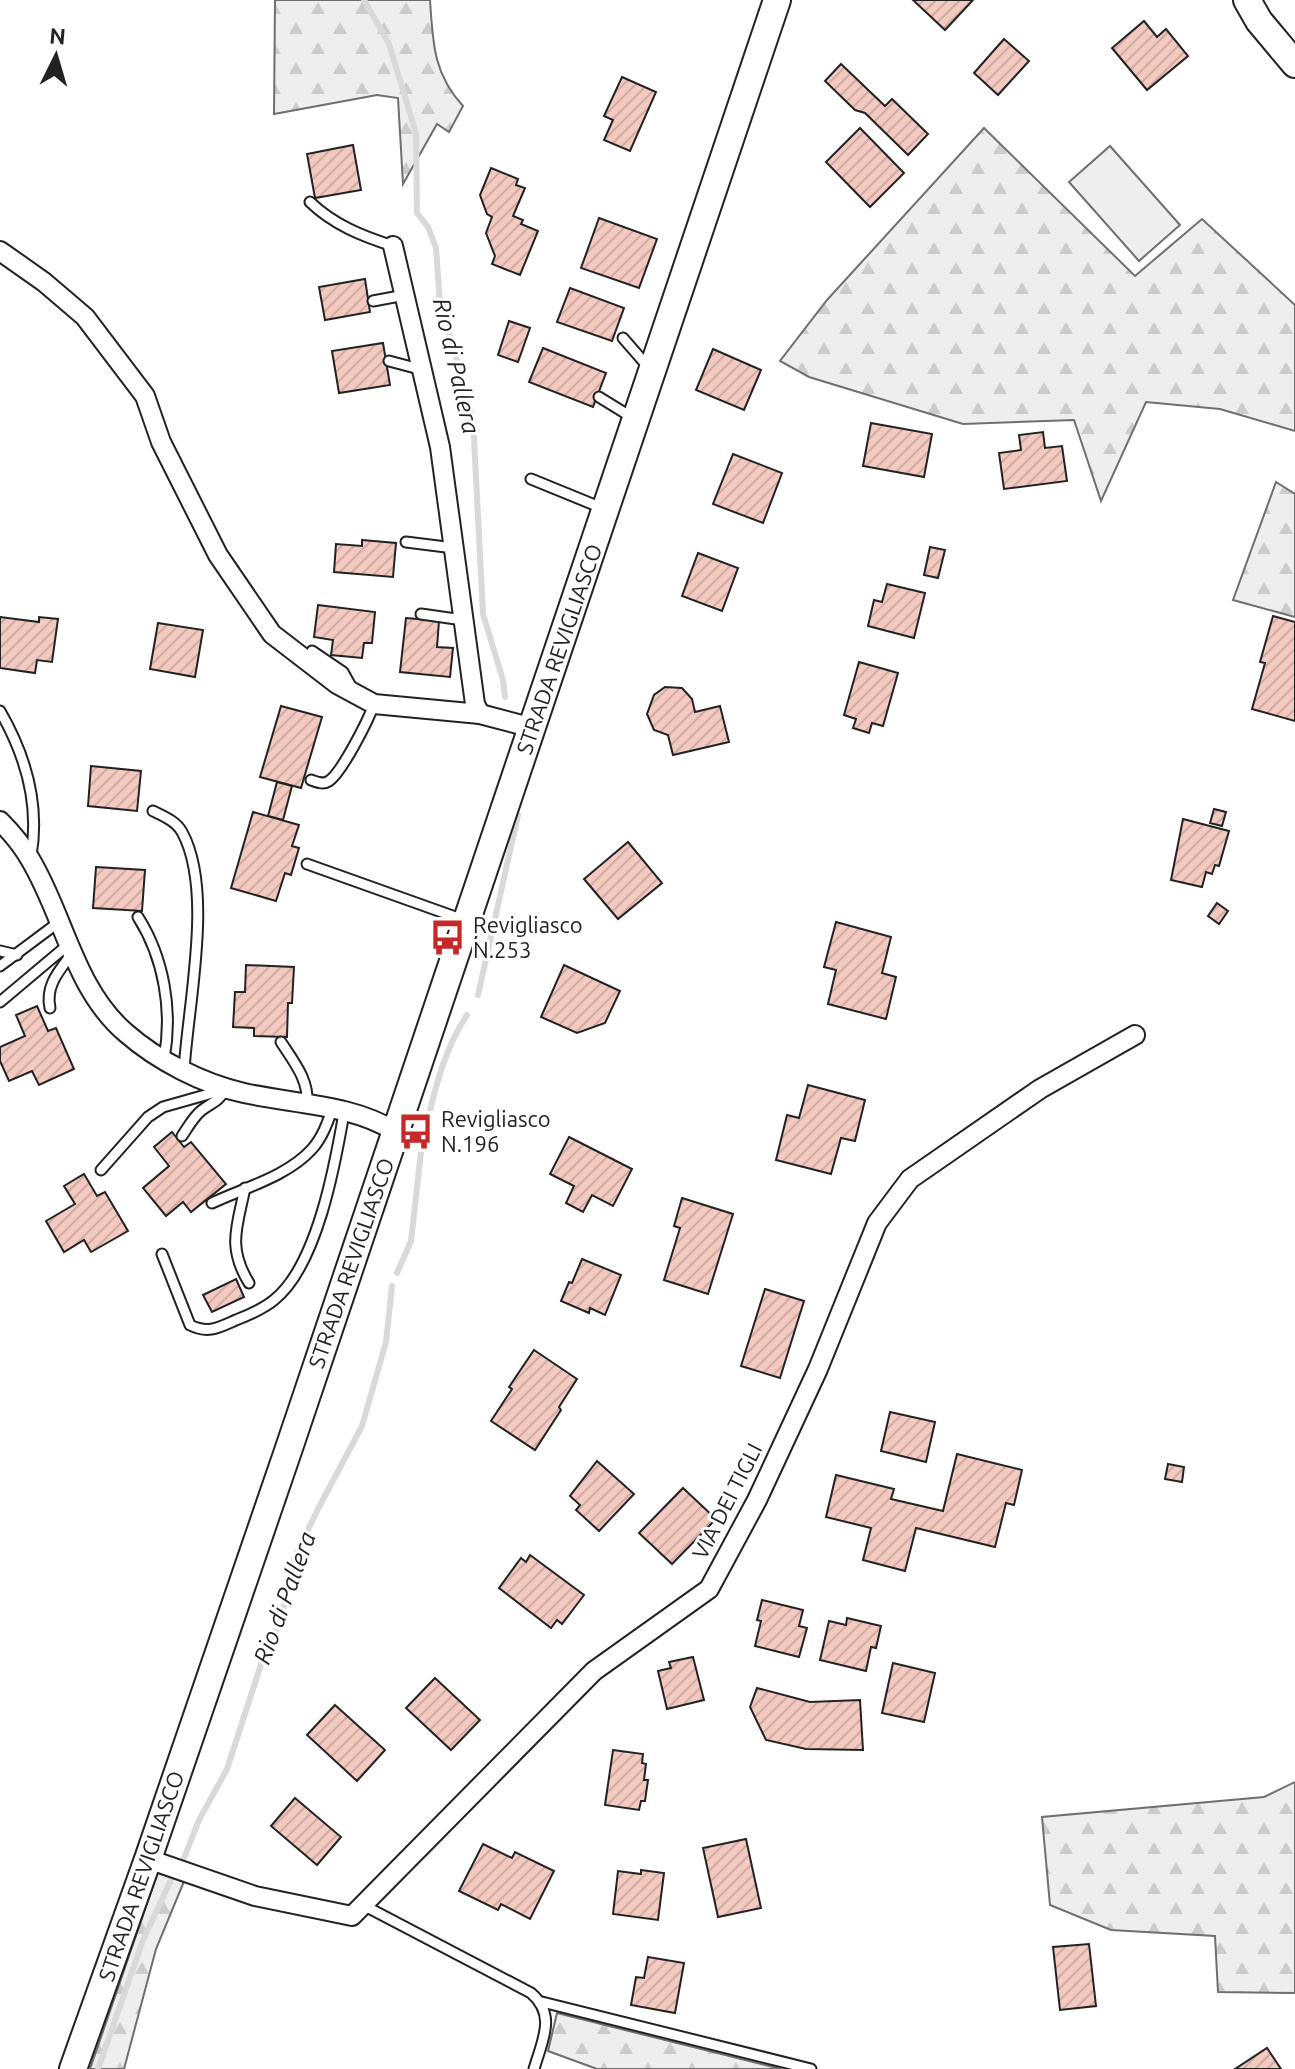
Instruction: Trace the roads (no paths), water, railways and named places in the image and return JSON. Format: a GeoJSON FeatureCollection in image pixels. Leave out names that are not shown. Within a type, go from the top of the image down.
{"type":"FeatureCollection","features":[{"type":"Feature","properties":{"kind":"street","name":"STRADA REVIGLIASCO"},"geometry":{"type":"LineString","coordinates":[[73,2069],[148,1859],[396,1132],[777,0]]}},
{"type":"Feature","properties":{"kind":"street"},"geometry":{"type":"LineString","coordinates":[[1247,0],[1259,21],[1295,64]]}},
{"type":"Feature","properties":{"kind":"street"},"geometry":{"type":"LineString","coordinates":[[393,246],[440,447],[475,704],[480,714]]}},
{"type":"Feature","properties":{"kind":"street"},"geometry":{"type":"LineString","coordinates":[[0,251],[44,282],[85,317],[145,396],[161,442],[218,555],[272,634],[337,684],[374,704],[480,714],[533,728]]}},
{"type":"Feature","properties":{"kind":"street"},"geometry":{"type":"LineString","coordinates":[[2,825],[31,859],[92,992],[108,1015],[139,1044],[184,1070],[226,1089],[338,1111],[381,1123],[396,1132]]}},
{"type":"Feature","properties":{"kind":"street","name":"VIA DEI TIGLI"},"geometry":{"type":"LineString","coordinates":[[363,1905],[594,1671],[709,1589],[757,1500],[812,1382],[877,1223],[910,1179],[1040,1089],[1135,1035]]}},
{"type":"Feature","properties":{"kind":"street"},"geometry":{"type":"LineString","coordinates":[[148,1859],[255,1896],[352,1916],[363,1905]]}},
{"type":"Feature","properties":{"kind":"lane"},"geometry":{"type":"LineString","coordinates":[[310,202],[325,216],[358,234],[393,246]]}},
{"type":"Feature","properties":{"kind":"lane"},"geometry":{"type":"LineString","coordinates":[[373,301],[405,295]]}},
{"type":"Feature","properties":{"kind":"lane"},"geometry":{"type":"LineString","coordinates":[[623,338],[652,371]]}},
{"type":"Feature","properties":{"kind":"lane"},"geometry":{"type":"LineString","coordinates":[[389,361],[423,370]]}},
{"type":"Feature","properties":{"kind":"lane"},"geometry":{"type":"LineString","coordinates":[[599,397],[636,419]]}},
{"type":"Feature","properties":{"kind":"lane"},"geometry":{"type":"LineString","coordinates":[[531,479],[606,510]]}},
{"type":"Feature","properties":{"kind":"lane"},"geometry":{"type":"LineString","coordinates":[[406,542],[454,548]]}},
{"type":"Feature","properties":{"kind":"lane"},"geometry":{"type":"LineString","coordinates":[[421,614],[463,620]]}},
{"type":"Feature","properties":{"kind":"lane"},"geometry":{"type":"LineString","coordinates":[[312,651],[343,672],[356,694]]}},
{"type":"Feature","properties":{"kind":"lane"},"geometry":{"type":"LineString","coordinates":[[311,780],[323,783],[331,780],[355,744],[374,704]]}},
{"type":"Feature","properties":{"kind":"lane"},"geometry":{"type":"LineString","coordinates":[[0,711],[28,772],[35,831],[31,859]]}},
{"type":"Feature","properties":{"kind":"lane"},"geometry":{"type":"LineString","coordinates":[[153,811],[182,830],[197,874],[195,947],[184,1070]]}},
{"type":"Feature","properties":{"kind":"lane"},"geometry":{"type":"LineString","coordinates":[[307,864],[467,921]]}},
{"type":"Feature","properties":{"kind":"lane"},"geometry":{"type":"LineString","coordinates":[[138,917],[155,956],[166,999],[169,1028],[164,1059]]}},
{"type":"Feature","properties":{"kind":"lane"},"geometry":{"type":"LineString","coordinates":[[0,966],[59,922]]}},
{"type":"Feature","properties":{"kind":"lane"},"geometry":{"type":"LineString","coordinates":[[0,1002],[71,948]]}},
{"type":"Feature","properties":{"kind":"lane"},"geometry":{"type":"LineString","coordinates":[[50,1008],[47,996],[71,948]]}},
{"type":"Feature","properties":{"kind":"lane"},"geometry":{"type":"LineString","coordinates":[[0,951],[17,955]]}},
{"type":"Feature","properties":{"kind":"lane"},"geometry":{"type":"LineString","coordinates":[[281,1042],[305,1081],[307,1104]]}},
{"type":"Feature","properties":{"kind":"lane"},"geometry":{"type":"LineString","coordinates":[[182,1136],[203,1109],[218,1102],[226,1089]]}},
{"type":"Feature","properties":{"kind":"lane"},"geometry":{"type":"LineString","coordinates":[[101,1170],[148,1117],[163,1107],[226,1089]]}},
{"type":"Feature","properties":{"kind":"lane"},"geometry":{"type":"LineString","coordinates":[[212,1203],[291,1166],[312,1150],[338,1111]]}},
{"type":"Feature","properties":{"kind":"lane"},"geometry":{"type":"LineString","coordinates":[[162,1254],[190,1325],[202,1331],[212,1331],[275,1300],[291,1282],[305,1258],[328,1189],[338,1111]]}},
{"type":"Feature","properties":{"kind":"lane"},"geometry":{"type":"LineString","coordinates":[[245,1188],[234,1244],[237,1264],[249,1283]]}},
{"type":"Feature","properties":{"kind":"lane"},"geometry":{"type":"LineString","coordinates":[[363,1905],[531,1993],[542,2002],[811,2069]]}},
{"type":"Feature","properties":{"kind":"lane"},"geometry":{"type":"LineString","coordinates":[[534,2069],[547,2014],[542,2002]]}},
{"type":"Feature","properties":{"kind":"waterway","name":"Rio di Pallera"},"geometry":{"type":"LineString","coordinates":[[364,0],[389,44],[416,133],[417,213],[428,227],[436,248],[441,318],[451,338],[473,419],[483,614],[503,680],[505,697]]}},
{"type":"Feature","properties":{"kind":"waterway","name":"Rio di Pallera"},"geometry":{"type":"LineString","coordinates":[[478,995],[518,815]]}},
{"type":"Feature","properties":{"kind":"waterway","name":"Rio di Pallera"},"geometry":{"type":"LineString","coordinates":[[429,1115],[444,1063],[467,1015]]}},
{"type":"Feature","properties":{"kind":"waterway","name":"Rio di Pallera"},"geometry":{"type":"LineString","coordinates":[[397,1273],[411,1241],[423,1134]]}},
{"type":"Feature","properties":{"kind":"waterway","name":"Rio di Pallera"},"geometry":{"type":"LineString","coordinates":[[182,1863],[199,1820],[227,1769],[266,1649],[281,1621],[293,1561],[362,1426],[386,1342],[392,1286]]}},
{"type":"Feature","properties":{"kind":"waterway","name":"Rio di Pallera"},"geometry":{"type":"LineString","coordinates":[[98,2069],[143,1940],[171,1880]]}},
{"type":"Feature","properties":{"kind":"place","name":"Revigliasco N.253"},"geometry":{"type":"Point","coordinates":[447,938]}},
{"type":"Feature","properties":{"kind":"place","name":"Revigliasco N.196"},"geometry":{"type":"Point","coordinates":[415,1132]}}]}
